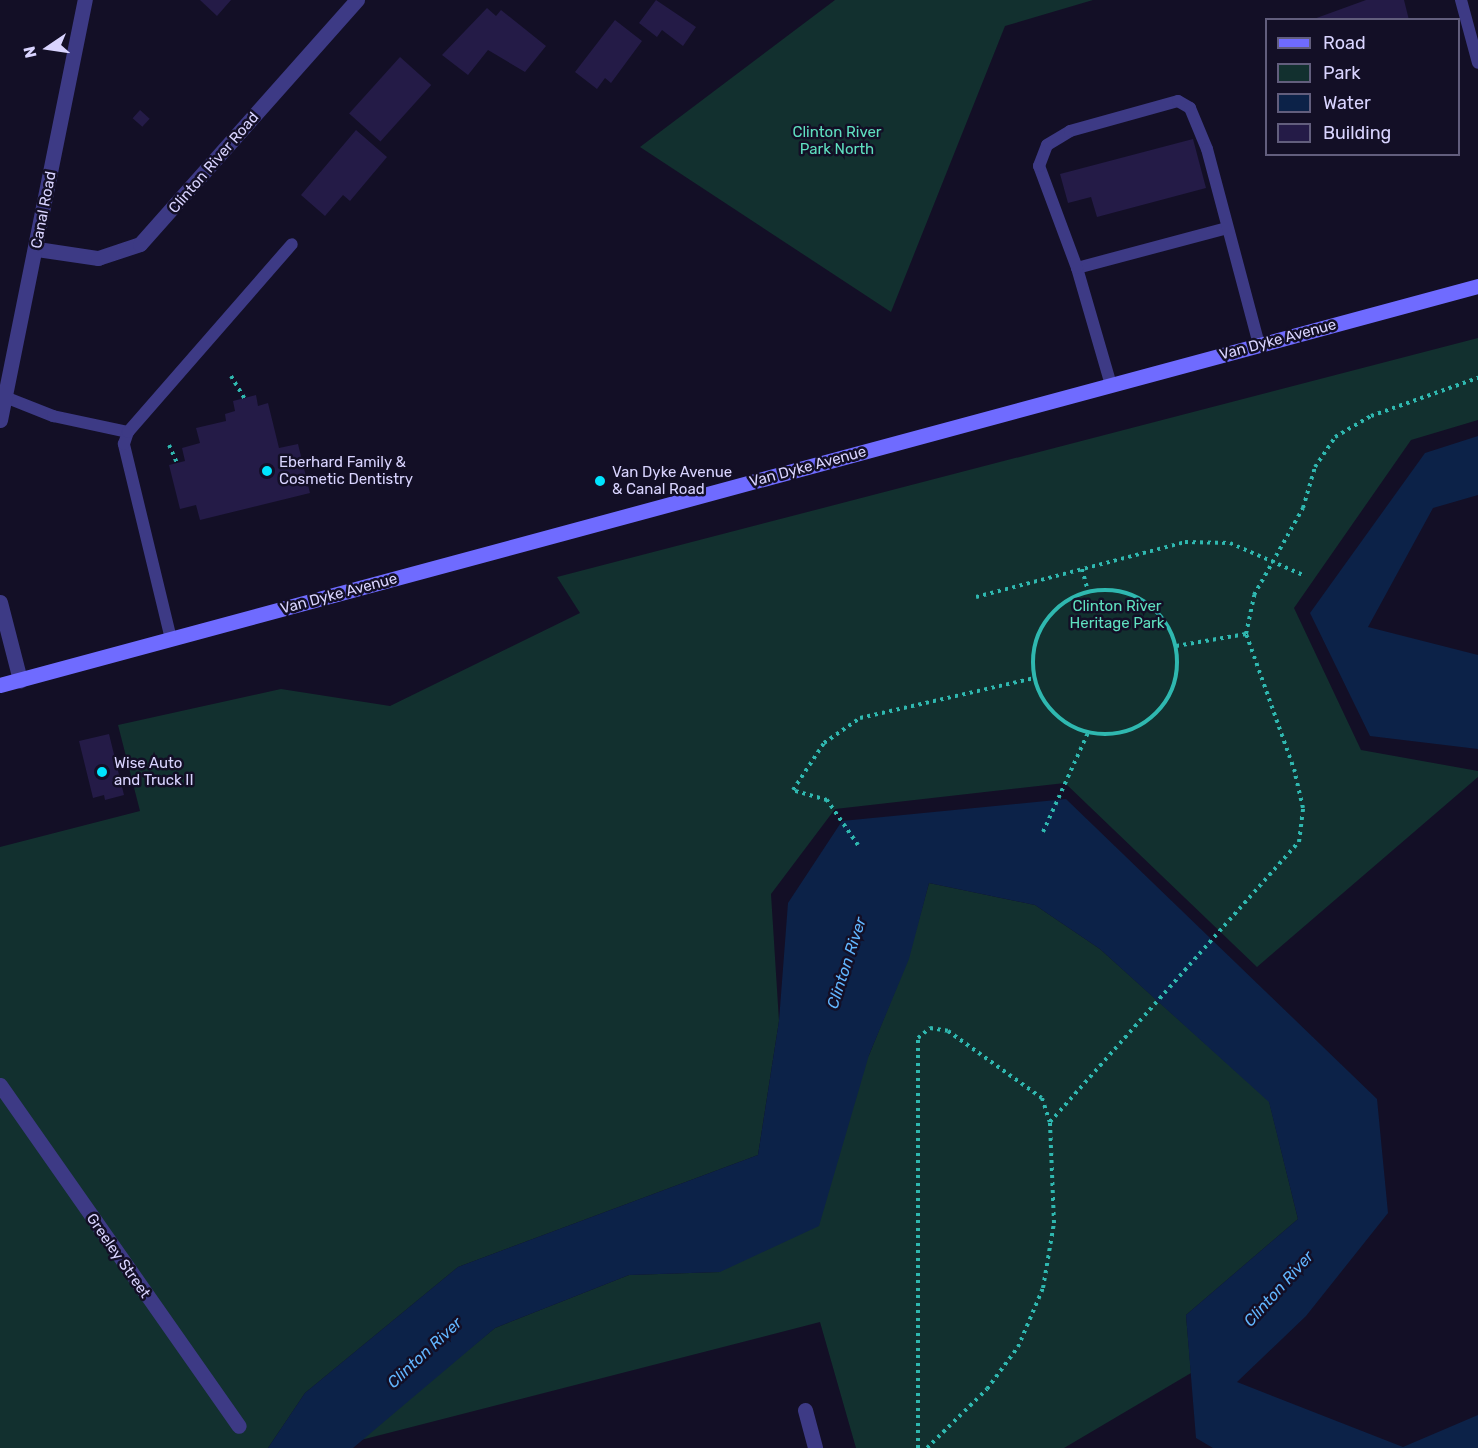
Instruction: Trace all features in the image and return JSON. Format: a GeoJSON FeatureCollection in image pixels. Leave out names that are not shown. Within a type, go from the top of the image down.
{"type":"FeatureCollection","features":[{"type":"Feature","properties":{"kind":"main road","name":"Van Dyke Avenue"},"geometry":{"type":"LineString","coordinates":[[0,685],[1478,286]]}},
{"type":"Feature","properties":{"kind":"street","name":"Canal Road"},"geometry":{"type":"LineString","coordinates":[[0,420],[3,396],[37,249],[86,0]]}},
{"type":"Feature","properties":{"kind":"street","name":"Clinton River Road"},"geometry":{"type":"LineString","coordinates":[[37,249],[98,258],[140,244],[357,0]]}},
{"type":"Feature","properties":{"kind":"street"},"geometry":{"type":"LineString","coordinates":[[0,602],[20,680]]}},
{"type":"Feature","properties":{"kind":"street","name":"Greeley Street"},"geometry":{"type":"LineString","coordinates":[[0,1085],[239,1426]]}},
{"type":"Feature","properties":{"kind":"street"},"geometry":{"type":"LineString","coordinates":[[805,1410],[815,1448]]}},
{"type":"Feature","properties":{"kind":"lane"},"geometry":{"type":"LineString","coordinates":[[1461,0],[1478,63]]}},
{"type":"Feature","properties":{"kind":"lane"},"geometry":{"type":"LineString","coordinates":[[1111,384],[1077,268],[1039,166],[1047,145],[1070,131],[1178,101],[1190,108],[1207,149],[1259,345]]}},
{"type":"Feature","properties":{"kind":"lane"},"geometry":{"type":"LineString","coordinates":[[1077,268],[1227,228]]}},
{"type":"Feature","properties":{"kind":"lane"},"geometry":{"type":"LineString","coordinates":[[171,639],[124,457],[128,432],[292,244]]}},
{"type":"Feature","properties":{"kind":"lane"},"geometry":{"type":"LineString","coordinates":[[3,396],[53,416],[128,432]]}},
{"type":"Feature","properties":{"kind":"path"},"geometry":{"type":"LineString","coordinates":[[231,376],[244,398]]}},
{"type":"Feature","properties":{"kind":"path"},"geometry":{"type":"LineString","coordinates":[[1050,1122],[1299,842],[1303,808],[1245,634],[1254,595],[1303,508],[1315,467],[1335,437],[1371,416],[1478,378]]}},
{"type":"Feature","properties":{"kind":"path"},"geometry":{"type":"LineString","coordinates":[[169,445],[177,463]]}},
{"type":"Feature","properties":{"kind":"path"},"geometry":{"type":"LineString","coordinates":[[976,597],[1185,542],[1230,543],[1275,558],[1303,575]]}},
{"type":"Feature","properties":{"kind":"path"},"geometry":{"type":"LineString","coordinates":[[1082,568],[1088,591]]}},
{"type":"Feature","properties":{"kind":"path"},"geometry":{"type":"LineString","coordinates":[[1088,591],[1133,594],[1168,625],[1176,646],[1178,670],[1156,714],[1120,733],[1088,733],[1053,713],[1034,678],[1033,655],[1050,614],[1088,591]]}},
{"type":"Feature","properties":{"kind":"path"},"geometry":{"type":"LineString","coordinates":[[1176,646],[1245,634]]}},
{"type":"Feature","properties":{"kind":"path"},"geometry":{"type":"LineString","coordinates":[[858,845],[827,800],[793,790],[824,743],[860,718],[1034,678]]}},
{"type":"Feature","properties":{"kind":"path"},"geometry":{"type":"LineString","coordinates":[[1043,831],[1088,733]]}},
{"type":"Feature","properties":{"kind":"path"},"geometry":{"type":"LineString","coordinates":[[918,1448],[918,1038],[930,1028],[948,1031],[1042,1098],[1050,1122],[1054,1223],[1043,1288],[1018,1347],[987,1389],[927,1448]]}},
{"type":"Feature","properties":{"kind":"green space","name":"Clinton River Park North"},"geometry":{"type":"Polygon","coordinates":[[[835,0],[1093,0],[1005,26],[891,312],[640,147],[835,0]]]}},
{"type":"Feature","properties":{"kind":"green space","name":"Clinton River Heritage Park"},"geometry":{"type":"Polygon","coordinates":[[[1478,338],[1478,420],[1411,440],[1294,608],[1361,750],[1478,771],[1478,777],[1257,967],[1065,783],[835,809],[771,894],[779,1021],[758,1155],[458,1267],[305,1393],[268,1448],[0,1448],[0,847],[140,811],[118,725],[281,689],[390,706],[580,613],[557,577],[1478,338]]]}},
{"type":"Feature","properties":{"kind":"green space"},"geometry":{"type":"Polygon","coordinates":[[[929,883],[1035,905],[1100,949],[1269,1101],[1298,1219],[1186,1315],[1191,1373],[1064,1448],[856,1448],[820,1322],[357,1441],[495,1328],[629,1275],[720,1272],[869,1055],[908,959],[929,883]]]}},
{"type":"Feature","properties":{"kind":"water"},"geometry":{"type":"Polygon","coordinates":[[[1478,436],[1478,495],[1433,508],[1368,627],[1478,655],[1478,749],[1370,736],[1310,613],[1425,453],[1478,436]]]}},
{"type":"Feature","properties":{"kind":"water","name":"Clinton River"},"geometry":{"type":"Polygon","coordinates":[[[1066,799],[1377,1099],[1388,1213],[1306,1316],[1237,1382],[1403,1447],[1478,1415],[1478,1448],[1213,1448],[1196,1438],[1186,1315],[1298,1219],[1269,1102],[1100,949],[1035,905],[929,883],[909,959],[869,1055],[819,1226],[720,1272],[629,1275],[495,1328],[353,1448],[268,1448],[305,1393],[458,1267],[758,1155],[779,1021],[788,903],[842,821],[1066,799]]]}},
{"type":"Feature","properties":{"kind":"building"},"geometry":{"type":"Polygon","coordinates":[[[200,0],[231,0],[217,16],[200,0]]]}},
{"type":"Feature","properties":{"kind":"building"},"geometry":{"type":"Polygon","coordinates":[[[656,0],[696,27],[683,46],[662,30],[657,37],[639,23],[656,0]]]}},
{"type":"Feature","properties":{"kind":"building"},"geometry":{"type":"Polygon","coordinates":[[[1366,0],[1404,0],[1408,18],[1316,18],[1366,0]]]}},
{"type":"Feature","properties":{"kind":"building"},"geometry":{"type":"Polygon","coordinates":[[[487,8],[496,16],[501,10],[546,46],[525,72],[488,50],[468,75],[442,55],[487,8]]]}},
{"type":"Feature","properties":{"kind":"building"},"geometry":{"type":"Polygon","coordinates":[[[615,20],[642,41],[611,83],[605,78],[597,89],[575,72],[615,20]]]}},
{"type":"Feature","properties":{"kind":"building"},"geometry":{"type":"Polygon","coordinates":[[[400,57],[431,85],[380,142],[349,113],[400,57]]]}},
{"type":"Feature","properties":{"kind":"building"},"geometry":{"type":"Polygon","coordinates":[[[140,110],[150,119],[142,127],[133,118],[140,110]]]}},
{"type":"Feature","properties":{"kind":"building"},"geometry":{"type":"Polygon","coordinates":[[[356,130],[387,157],[350,201],[343,195],[325,216],[301,195],[356,130]]]}},
{"type":"Feature","properties":{"kind":"building"},"geometry":{"type":"Polygon","coordinates":[[[1193,139],[1206,188],[1097,217],[1091,197],[1068,203],[1060,174],[1193,139]]]}},
{"type":"Feature","properties":{"kind":"building","name":"Eberhard Family & Cosmetic Dentistry"},"geometry":{"type":"Polygon","coordinates":[[[256,395],[258,406],[268,403],[279,448],[298,444],[310,493],[200,520],[196,505],[180,509],[169,465],[185,461],[182,448],[200,443],[196,428],[226,421],[225,414],[235,411],[233,401],[256,395]]]}},
{"type":"Feature","properties":{"kind":"building","name":"Wise Auto and Truck II"},"geometry":{"type":"Polygon","coordinates":[[[109,734],[124,795],[105,800],[104,795],[93,798],[79,741],[109,734]]]}},
{"type":"Feature","properties":{"kind":"place","name":"Eberhard Family & Cosmetic Dentistry"},"geometry":{"type":"Point","coordinates":[267,471]}},
{"type":"Feature","properties":{"kind":"place","name":"Van Dyke Avenue & Canal Road"},"geometry":{"type":"Point","coordinates":[600,481]}},
{"type":"Feature","properties":{"kind":"place","name":"Wise Auto and Truck II"},"geometry":{"type":"Point","coordinates":[102,772]}}]}
